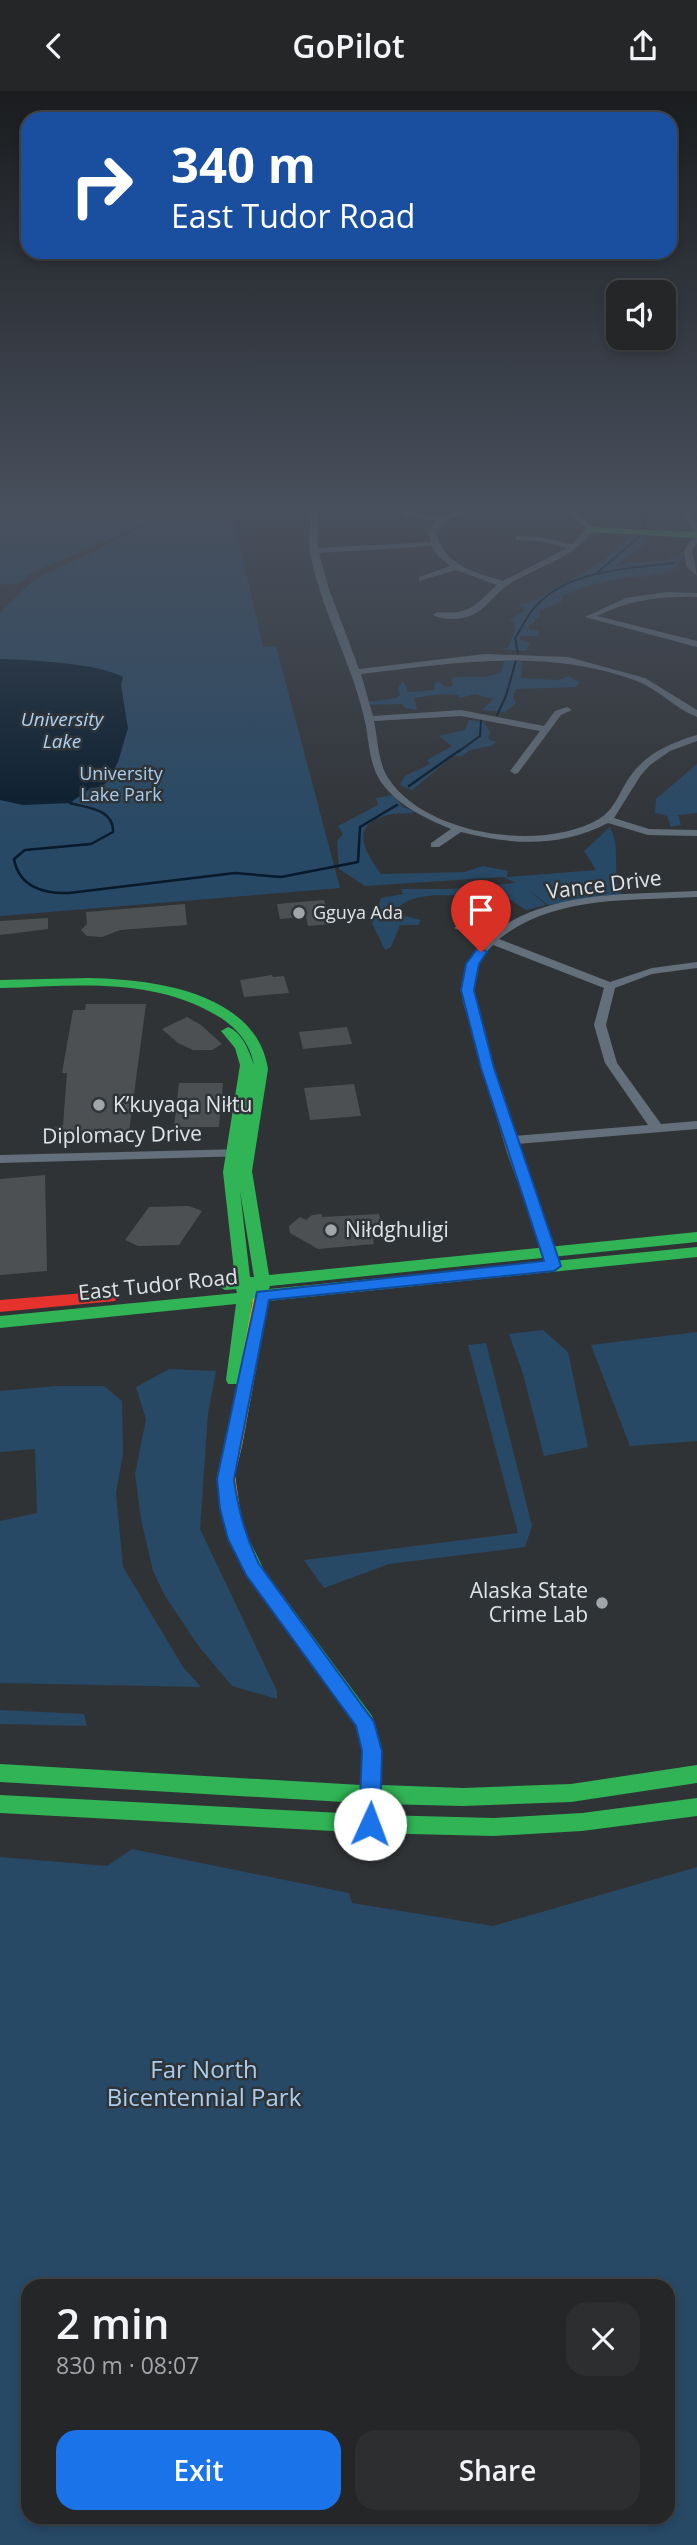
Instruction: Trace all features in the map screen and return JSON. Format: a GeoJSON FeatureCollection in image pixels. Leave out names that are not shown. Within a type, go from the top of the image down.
{"type":"FeatureCollection","features":[{"type":"Feature","properties":{"kind":"street"},"geometry":{"type":"LineString","coordinates":[[338,621],[356,672],[384,779],[397,794],[420,811],[457,829],[526,840],[574,834],[607,819],[642,768],[667,749],[697,738]]}},
{"type":"Feature","properties":{"kind":"street"},"geometry":{"type":"LineString","coordinates":[[599,621],[697,644]]}},
{"type":"Feature","properties":{"kind":"street"},"geometry":{"type":"LineString","coordinates":[[356,672],[485,657],[568,660],[642,680],[697,714]]}},
{"type":"Feature","properties":{"kind":"street"},"geometry":{"type":"LineString","coordinates":[[515,771],[558,713],[567,710]]}},
{"type":"Feature","properties":{"kind":"street"},"geometry":{"type":"LineString","coordinates":[[369,719],[461,713],[547,729]]}},
{"type":"Feature","properties":{"kind":"street"},"geometry":{"type":"LineString","coordinates":[[607,819],[648,832],[697,833]]}},
{"type":"Feature","properties":{"kind":"street"},"geometry":{"type":"LineString","coordinates":[[435,845],[457,829]]}},
{"type":"Feature","properties":{"kind":"street","name":"Vance Drive"},"geometry":{"type":"LineString","coordinates":[[551,1259],[487,1068],[467,990],[472,964],[490,940],[525,917],[567,904],[697,894]]}},
{"type":"Feature","properties":{"kind":"street"},"geometry":{"type":"LineString","coordinates":[[459,928],[610,986],[630,976],[654,969],[697,965]]}},
{"type":"Feature","properties":{"kind":"street"},"geometry":{"type":"LineString","coordinates":[[0,984],[157,986],[183,991],[227,1014],[244,1029],[260,1056],[261,1065],[238,1153],[230,1172],[244,1290],[226,1440],[229,1454],[226,1479],[229,1509],[237,1539],[253,1569],[365,1722],[372,1751],[370,1824]]}},
{"type":"Feature","properties":{"kind":"street"},"geometry":{"type":"LineString","coordinates":[[610,986],[600,1025],[611,1063],[657,1128]]}},
{"type":"Feature","properties":{"kind":"street"},"geometry":{"type":"LineString","coordinates":[[0,994],[152,996],[191,1006],[232,1034],[241,1047],[247,1065],[238,1153],[244,1171],[262,1288],[234,1445],[229,1454]]}},
{"type":"Feature","properties":{"kind":"street"},"geometry":{"type":"LineString","coordinates":[[511,1140],[697,1125]]}},
{"type":"Feature","properties":{"kind":"street","name":"Diplomacy Drive"},"geometry":{"type":"LineString","coordinates":[[0,1159],[238,1153]]}},
{"type":"Feature","properties":{"kind":"street","name":"East Tudor Road"},"geometry":{"type":"LineString","coordinates":[[0,1322],[244,1290],[551,1259],[697,1237]]}},
{"type":"Feature","properties":{"kind":"street","name":"East Tudor Road"},"geometry":{"type":"LineString","coordinates":[[551,1259],[697,1252]]}},
{"type":"Feature","properties":{"kind":"street","name":"East Tudor Road"},"geometry":{"type":"LineString","coordinates":[[0,1306],[244,1290]]}},
{"type":"Feature","properties":{"kind":"street"},"geometry":{"type":"LineString","coordinates":[[0,1773],[371,1793],[532,1795],[626,1786],[697,1774]]}},
{"type":"Feature","properties":{"kind":"street"},"geometry":{"type":"LineString","coordinates":[[582,1822],[697,1795]]}},
{"type":"Feature","properties":{"kind":"street"},"geometry":{"type":"LineString","coordinates":[[0,1804],[370,1824],[494,1827],[582,1822],[697,1808]]}},
{"type":"Feature","properties":{"kind":"green space","name":"University Lake Park"},"geometry":{"type":"Polygon","coordinates":[[[0,621],[257,621],[263,647],[276,646],[340,888],[0,916],[0,621]]]}},
{"type":"Feature","properties":{"kind":"green space"},"geometry":{"type":"Polygon","coordinates":[[[510,621],[535,621],[529,625],[529,629],[539,631],[539,636],[521,636],[519,639],[530,643],[526,651],[503,649],[508,647],[515,630],[514,623],[510,621]]]}},
{"type":"Feature","properties":{"kind":"green space"},"geometry":{"type":"Polygon","coordinates":[[[505,660],[522,662],[521,678],[557,680],[570,676],[580,681],[576,687],[516,689],[513,698],[516,703],[505,712],[482,710],[493,699],[475,694],[460,698],[459,695],[441,694],[414,698],[417,710],[405,708],[402,704],[371,705],[367,702],[397,698],[400,695],[398,689],[404,682],[408,692],[434,690],[435,683],[439,681],[445,687],[453,686],[451,678],[482,677],[501,672],[505,660]]]}},
{"type":"Feature","properties":{"kind":"green space"},"geometry":{"type":"Polygon","coordinates":[[[469,720],[484,722],[490,732],[488,739],[496,742],[491,746],[470,750],[462,756],[453,756],[412,790],[400,785],[405,776],[430,764],[427,760],[452,746],[439,736],[465,730],[469,720]]]}},
{"type":"Feature","properties":{"kind":"green space"},"geometry":{"type":"Polygon","coordinates":[[[697,764],[697,813],[678,815],[681,825],[671,827],[667,816],[655,813],[656,799],[697,764]]]}},
{"type":"Feature","properties":{"kind":"green space"},"geometry":{"type":"Polygon","coordinates":[[[394,795],[403,807],[416,812],[388,815],[368,825],[364,832],[366,848],[381,874],[464,872],[483,866],[508,871],[507,877],[596,870],[584,851],[610,827],[622,895],[548,905],[528,889],[546,905],[526,910],[511,900],[508,900],[506,907],[474,904],[473,895],[419,897],[400,905],[393,913],[421,920],[418,925],[400,925],[391,947],[385,950],[372,923],[381,898],[403,894],[401,889],[451,889],[516,883],[503,877],[365,886],[339,869],[337,841],[343,834],[338,826],[378,805],[376,798],[394,795]]]}},
{"type":"Feature","properties":{"kind":"green space"},"geometry":{"type":"Polygon","coordinates":[[[543,1330],[568,1352],[588,1447],[544,1456],[523,1374],[509,1334],[543,1330]]]}},
{"type":"Feature","properties":{"kind":"green space"},"geometry":{"type":"Polygon","coordinates":[[[697,1332],[697,1441],[630,1446],[591,1345],[697,1332]]]}},
{"type":"Feature","properties":{"kind":"green space"},"geometry":{"type":"Polygon","coordinates":[[[486,1343],[532,1526],[525,1547],[389,1564],[324,1588],[304,1560],[518,1533],[468,1345],[486,1343]]]}},
{"type":"Feature","properties":{"kind":"green space"},"geometry":{"type":"Polygon","coordinates":[[[169,1369],[216,1371],[208,1413],[200,1529],[277,1691],[277,1699],[232,1686],[200,1648],[165,1596],[153,1571],[141,1519],[135,1474],[146,1419],[136,1387],[169,1369]]]}},
{"type":"Feature","properties":{"kind":"green space"},"geometry":{"type":"Polygon","coordinates":[[[56,1386],[104,1386],[122,1401],[123,1453],[116,1493],[123,1567],[183,1667],[201,1687],[0,1683],[0,1521],[37,1513],[35,1449],[0,1452],[0,1391],[56,1386]]]}},
{"type":"Feature","properties":{"kind":"green space"},"geometry":{"type":"Polygon","coordinates":[[[0,1710],[84,1714],[87,1726],[0,1724],[0,1710]]]}},
{"type":"Feature","properties":{"kind":"green space","name":"Far North Bicentennial Park"},"geometry":{"type":"Polygon","coordinates":[[[132,1849],[349,1893],[352,1903],[493,1926],[697,1867],[697,2545],[0,2545],[0,1857],[107,1866],[132,1849]]]}},
{"type":"Feature","properties":{"kind":"water","name":"University Lake"},"geometry":{"type":"Polygon","coordinates":[[[0,659],[81,665],[123,677],[121,685],[128,728],[118,762],[108,781],[101,787],[91,788],[70,803],[23,805],[0,800],[0,659]]]}},
{"type":"Feature","properties":{"kind":"building","name":"Gguya Ada"},"geometry":{"type":"Polygon","coordinates":[[[324,900],[330,924],[308,926],[306,917],[280,919],[277,904],[324,900]]]}},
{"type":"Feature","properties":{"kind":"building"},"geometry":{"type":"Polygon","coordinates":[[[185,904],[187,925],[120,930],[102,937],[87,936],[81,930],[87,924],[86,912],[185,904]]]}},
{"type":"Feature","properties":{"kind":"building"},"geometry":{"type":"Polygon","coordinates":[[[48,918],[48,929],[0,935],[0,921],[48,918]]]}},
{"type":"Feature","properties":{"kind":"building"},"geometry":{"type":"Polygon","coordinates":[[[284,976],[289,993],[244,997],[240,980],[284,976]]]}},
{"type":"Feature","properties":{"kind":"building"},"geometry":{"type":"Polygon","coordinates":[[[86,1004],[146,1004],[129,1132],[117,1133],[116,1137],[101,1143],[86,1142],[73,1133],[61,1136],[55,1127],[63,1125],[67,1073],[62,1073],[73,1010],[85,1010],[86,1004]]]}},
{"type":"Feature","properties":{"kind":"building"},"geometry":{"type":"Polygon","coordinates":[[[187,1017],[201,1025],[222,1044],[212,1050],[193,1050],[178,1043],[162,1029],[187,1017]]]}},
{"type":"Feature","properties":{"kind":"building"},"geometry":{"type":"Polygon","coordinates":[[[347,1027],[352,1044],[303,1049],[299,1032],[347,1027]]]}},
{"type":"Feature","properties":{"kind":"building"},"geometry":{"type":"Polygon","coordinates":[[[179,1083],[223,1083],[219,1127],[174,1127],[179,1083]]]}},
{"type":"Feature","properties":{"kind":"building"},"geometry":{"type":"Polygon","coordinates":[[[354,1084],[361,1116],[310,1120],[304,1088],[354,1084]]]}},
{"type":"Feature","properties":{"kind":"building"},"geometry":{"type":"Polygon","coordinates":[[[45,1175],[47,1271],[0,1275],[0,1179],[45,1175]]]}},
{"type":"Feature","properties":{"kind":"building"},"geometry":{"type":"Polygon","coordinates":[[[189,1206],[202,1211],[179,1245],[138,1246],[125,1240],[149,1207],[189,1206]]]}},
{"type":"Feature","properties":{"kind":"building","name":"Niłdghuligi"},"geometry":{"type":"Polygon","coordinates":[[[322,1214],[322,1217],[379,1214],[382,1226],[371,1227],[374,1244],[318,1249],[290,1233],[289,1226],[300,1217],[306,1220],[312,1215],[322,1214]]]}},
{"type":"Feature","properties":{"kind":"waterway"},"geometry":{"type":"LineString","coordinates":[[518,653],[515,638],[525,621]]}},
{"type":"Feature","properties":{"kind":"waterway"},"geometry":{"type":"LineString","coordinates":[[497,715],[506,696],[516,660]]}},
{"type":"Feature","properties":{"kind":"waterway"},"geometry":{"type":"LineString","coordinates":[[458,752],[480,736],[481,720]]}},
{"type":"Feature","properties":{"kind":"waterway"},"geometry":{"type":"LineString","coordinates":[[409,786],[460,750]]}},
{"type":"Feature","properties":{"kind":"waterway"},"geometry":{"type":"LineString","coordinates":[[70,803],[105,814],[112,824],[113,832],[91,844],[25,850],[14,859],[21,876],[42,890],[69,893],[235,873],[281,877],[358,862],[360,827],[397,805]]}},
{"type":"Feature","properties":{"kind":"traffic: fast"},"geometry":{"type":"LineString","coordinates":[[0,984],[118,982],[147,985],[202,1001],[227,1016],[246,1033],[258,1053],[261,1069],[245,1171],[259,1251],[261,1299]]}},
{"type":"Feature","properties":{"kind":"traffic: fast"},"geometry":{"type":"LineString","coordinates":[[228,1031],[241,1047],[247,1065],[230,1172],[245,1297],[234,1380]]}},
{"type":"Feature","properties":{"kind":"traffic: fast"},"geometry":{"type":"LineString","coordinates":[[225,1285],[697,1237]]}},
{"type":"Feature","properties":{"kind":"traffic: fast"},"geometry":{"type":"LineString","coordinates":[[0,1322],[697,1252]]}},
{"type":"Feature","properties":{"kind":"traffic: fast"},"geometry":{"type":"LineString","coordinates":[[233,1524],[257,1575],[365,1722],[372,1751],[370,1824]]}},
{"type":"Feature","properties":{"kind":"traffic: fast"},"geometry":{"type":"LineString","coordinates":[[0,1773],[331,1793],[463,1797],[571,1793],[697,1774]]}},
{"type":"Feature","properties":{"kind":"traffic: fast"},"geometry":{"type":"LineString","coordinates":[[0,1804],[370,1824],[494,1827],[582,1822],[697,1807]]}},
{"type":"Feature","properties":{"kind":"traffic: slow"},"geometry":{"type":"LineString","coordinates":[[233,1524],[226,1475],[234,1446],[261,1299]]}},
{"type":"Feature","properties":{"kind":"traffic: jam"},"geometry":{"type":"LineString","coordinates":[[0,1306],[109,1297]]}},
{"type":"Feature","properties":{"kind":"place","name":"Gguya Ada"},"geometry":{"type":"Point","coordinates":[299,913]}},
{"type":"Feature","properties":{"kind":"place","name":"K’kuyaqa Niłtu"},"geometry":{"type":"Point","coordinates":[99,1105]}},
{"type":"Feature","properties":{"kind":"place","name":"Niłdghuligi"},"geometry":{"type":"Point","coordinates":[331,1230]}},
{"type":"Feature","properties":{"kind":"place","name":"Alaska State Crime Lab"},"geometry":{"type":"Point","coordinates":[602,1603]}},
{"type":"Feature","properties":{"kind":"route"},"geometry":{"type":"LineString","coordinates":[[370,1824],[372,1751],[365,1722],[253,1569],[237,1539],[229,1509],[226,1479],[229,1454],[234,1445],[262,1296],[554,1266],[487,1068],[467,990],[472,964],[481,952]]}}]}
